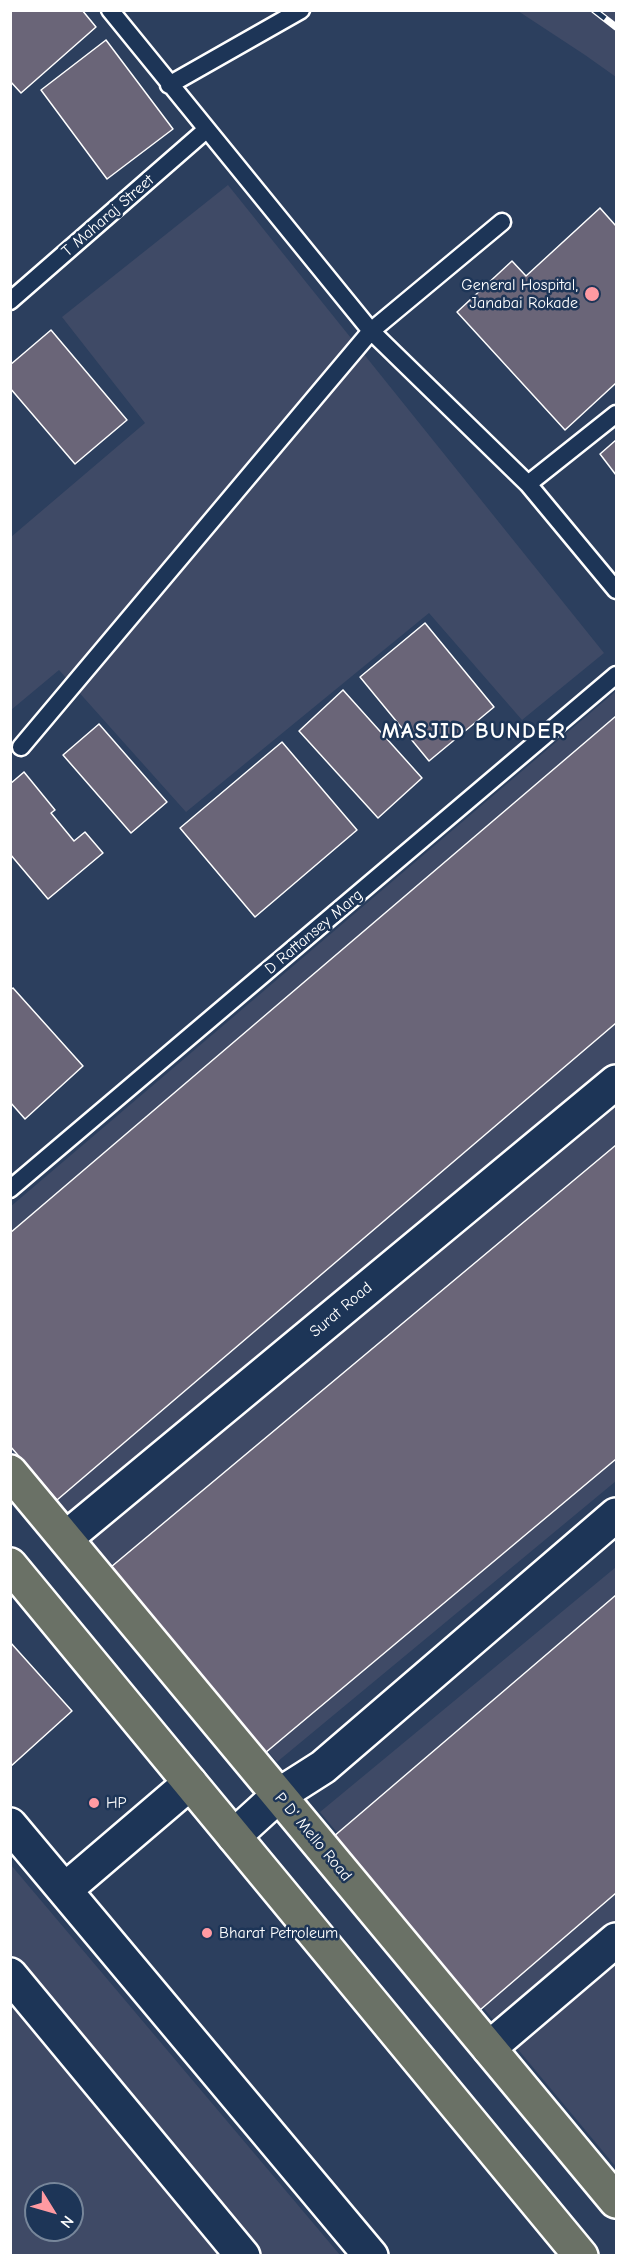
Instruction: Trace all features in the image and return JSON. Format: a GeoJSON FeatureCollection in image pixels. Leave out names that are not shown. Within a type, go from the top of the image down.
{"type":"FeatureCollection","features":[{"type":"Feature","properties":{"kind":"main road","name":"P D' Mello Road"},"geometry":{"type":"LineString","coordinates":[[10,1472],[616,2201]]}},
{"type":"Feature","properties":{"kind":"main road"},"geometry":{"type":"LineString","coordinates":[[10,1565],[581,2256]]}},
{"type":"Feature","properties":{"kind":"street","name":"Surat Road"},"geometry":{"type":"LineString","coordinates":[[66,1538],[616,1082]]}},
{"type":"Feature","properties":{"kind":"street"},"geometry":{"type":"LineString","coordinates":[[234,1836],[279,1795],[323,1767],[616,1515]]}},
{"type":"Feature","properties":{"kind":"street"},"geometry":{"type":"LineString","coordinates":[[66,1889],[190,1783]]}},
{"type":"Feature","properties":{"kind":"street"},"geometry":{"type":"LineString","coordinates":[[10,1825],[66,1889],[371,2256]]}},
{"type":"Feature","properties":{"kind":"street"},"geometry":{"type":"LineString","coordinates":[[489,2048],[616,1940]]}},
{"type":"Feature","properties":{"kind":"street"},"geometry":{"type":"LineString","coordinates":[[10,1975],[243,2256]]}},
{"type":"Feature","properties":{"kind":"lane"},"geometry":{"type":"LineString","coordinates":[[110,10],[371,331],[528,484],[616,590]]}},
{"type":"Feature","properties":{"kind":"lane"},"geometry":{"type":"LineString","coordinates":[[169,85],[301,10]]}},
{"type":"Feature","properties":{"kind":"lane","name":"T Maharaj Street"},"geometry":{"type":"LineString","coordinates":[[10,301],[206,130]]}},
{"type":"Feature","properties":{"kind":"lane"},"geometry":{"type":"LineString","coordinates":[[21,747],[371,331],[502,222]]}},
{"type":"Feature","properties":{"kind":"lane"},"geometry":{"type":"LineString","coordinates":[[528,484],[616,414]]}},
{"type":"Feature","properties":{"kind":"lane","name":"D Rattansey Marg"},"geometry":{"type":"LineString","coordinates":[[10,1189],[616,675]]}},
{"type":"Feature","properties":{"kind":"shaded area"},"geometry":{"type":"Polygon","coordinates":[[[518,11],[616,11],[616,77],[585,55],[518,11]]]}},
{"type":"Feature","properties":{"kind":"shaded area"},"geometry":{"type":"Polygon","coordinates":[[[228,185],[604,653],[522,720],[429,613],[186,812],[59,670],[11,710],[11,537],[145,423],[62,317],[228,185]]]}},
{"type":"Feature","properties":{"kind":"shaded area"},"geometry":{"type":"Polygon","coordinates":[[[616,691],[616,1481],[277,1762],[11,1450],[10,1207],[616,691]]]}},
{"type":"Feature","properties":{"kind":"shaded area"},"geometry":{"type":"Polygon","coordinates":[[[616,1567],[616,2167],[320,1812],[616,1567]]]}},
{"type":"Feature","properties":{"kind":"shaded area"},"geometry":{"type":"Polygon","coordinates":[[[11,1865],[340,2255],[11,2255],[11,1865]]]}},
{"type":"Feature","properties":{"kind":"building"},"geometry":{"type":"Polygon","coordinates":[[[10,10],[82,10],[96,27],[21,93],[10,81],[10,10]]]}},
{"type":"Feature","properties":{"kind":"building"},"geometry":{"type":"Polygon","coordinates":[[[106,40],[173,129],[107,179],[41,90],[106,40]]]}},
{"type":"Feature","properties":{"kind":"building"},"geometry":{"type":"Polygon","coordinates":[[[600,208],[616,226],[616,383],[565,430],[457,312],[512,261],[526,276],[600,208]]]}},
{"type":"Feature","properties":{"kind":"building"},"geometry":{"type":"Polygon","coordinates":[[[51,330],[127,420],[75,464],[10,388],[10,365],[51,330]]]}},
{"type":"Feature","properties":{"kind":"building"},"geometry":{"type":"Polygon","coordinates":[[[616,440],[616,475],[600,454],[616,440]]]}},
{"type":"Feature","properties":{"kind":"building"},"geometry":{"type":"Polygon","coordinates":[[[425,623],[494,707],[429,761],[360,677],[425,623]]]}},
{"type":"Feature","properties":{"kind":"building"},"geometry":{"type":"Polygon","coordinates":[[[343,690],[422,778],[378,818],[299,731],[343,690]]]}},
{"type":"Feature","properties":{"kind":"building"},"geometry":{"type":"Polygon","coordinates":[[[616,716],[616,1023],[57,1500],[10,1446],[10,1233],[616,716]]]}},
{"type":"Feature","properties":{"kind":"building"},"geometry":{"type":"Polygon","coordinates":[[[99,724],[167,802],[131,833],[63,755],[99,724]]]}},
{"type":"Feature","properties":{"kind":"building"},"geometry":{"type":"Polygon","coordinates":[[[282,742],[357,830],[255,917],[180,828],[282,742]]]}},
{"type":"Feature","properties":{"kind":"building"},"geometry":{"type":"Polygon","coordinates":[[[24,772],[55,810],[51,813],[74,841],[85,832],[103,853],[48,899],[10,854],[10,784],[24,772]]]}},
{"type":"Feature","properties":{"kind":"building"},"geometry":{"type":"Polygon","coordinates":[[[13,988],[83,1066],[25,1119],[10,1102],[10,990],[13,988]]]}},
{"type":"Feature","properties":{"kind":"building"},"geometry":{"type":"Polygon","coordinates":[[[616,1145],[616,1459],[265,1753],[111,1567],[616,1145]]]}},
{"type":"Feature","properties":{"kind":"building"},"geometry":{"type":"Polygon","coordinates":[[[616,1595],[616,1893],[480,2010],[333,1837],[616,1595]]]}},
{"type":"Feature","properties":{"kind":"building"},"geometry":{"type":"Polygon","coordinates":[[[10,1642],[72,1711],[10,1767],[10,1642]]]}},
{"type":"Feature","properties":{"kind":"railway"},"geometry":{"type":"LineString","coordinates":[[594,10],[616,27]]}},
{"type":"Feature","properties":{"kind":"place","name":"General Hospital, Janabai Rokade"},"geometry":{"type":"Point","coordinates":[592,294]}},
{"type":"Feature","properties":{"kind":"place","name":"HP"},"geometry":{"type":"Point","coordinates":[94,1803]}},
{"type":"Feature","properties":{"kind":"place","name":"Bharat Petroleum"},"geometry":{"type":"Point","coordinates":[207,1933]}},
{"type":"Feature","properties":{"kind":"district","name":"MASJID BUNDER"},"geometry":{"type":"Point","coordinates":[474,732]}}]}
